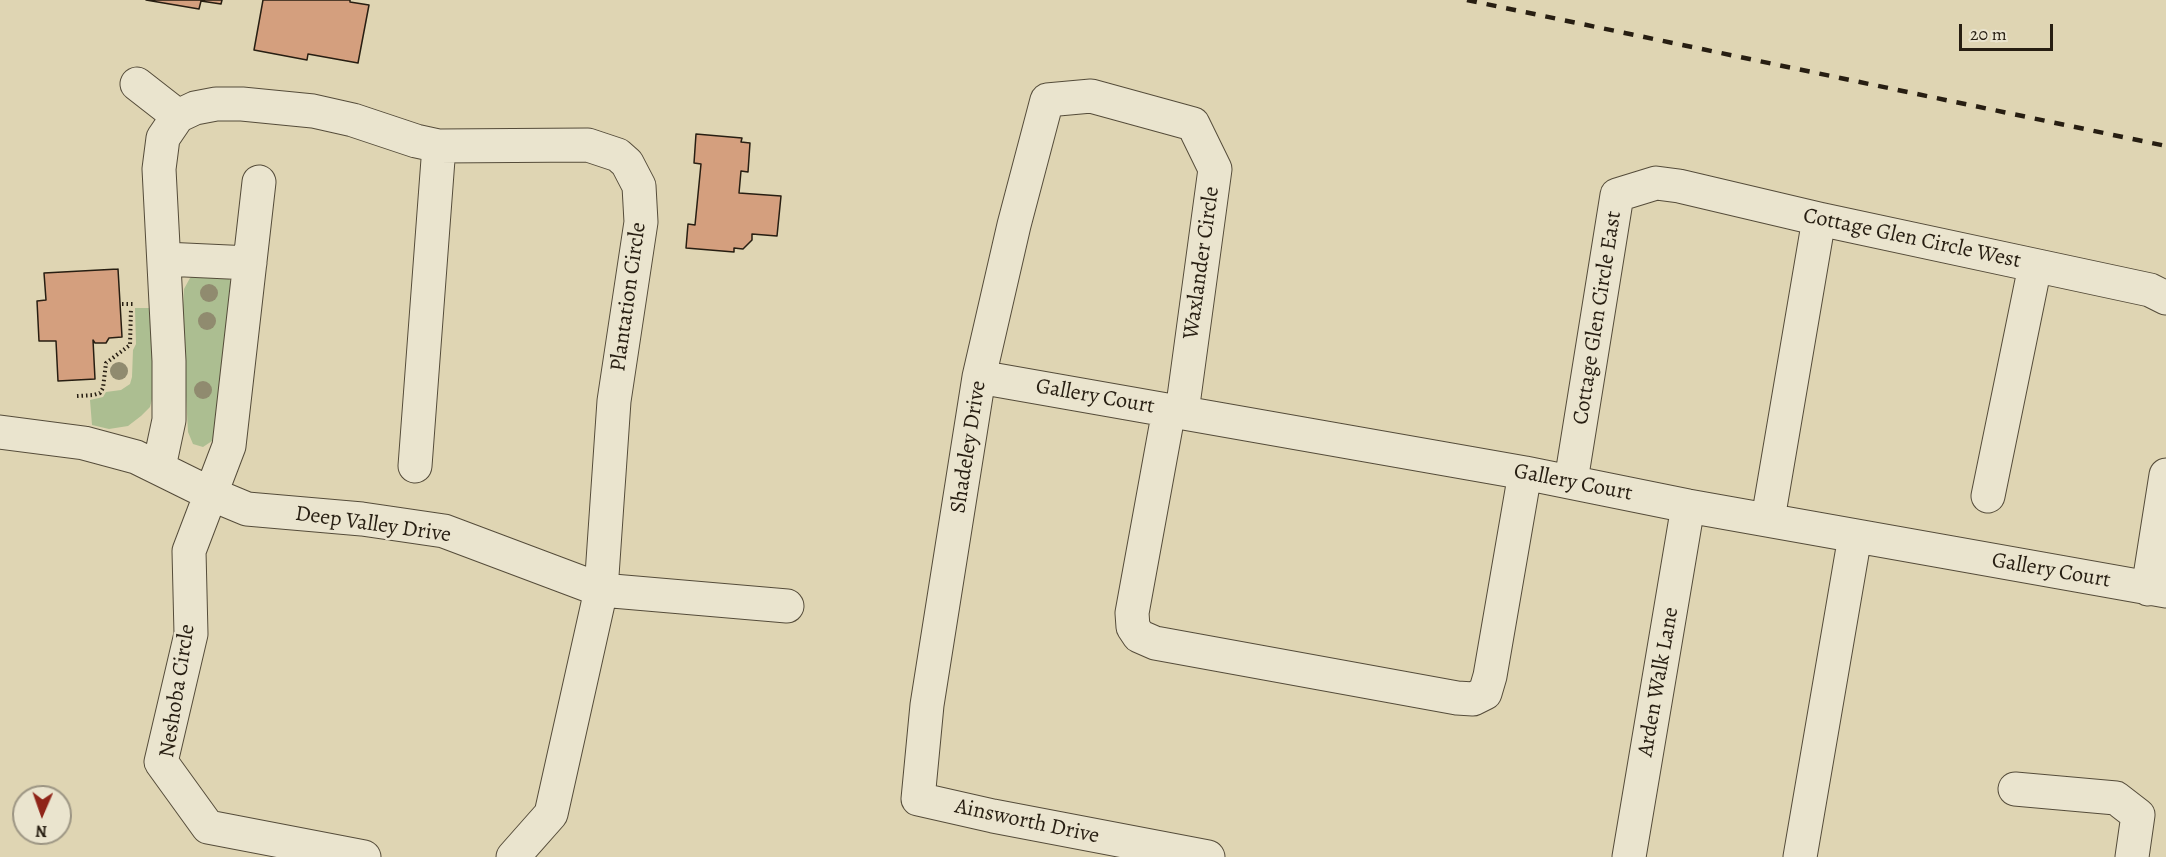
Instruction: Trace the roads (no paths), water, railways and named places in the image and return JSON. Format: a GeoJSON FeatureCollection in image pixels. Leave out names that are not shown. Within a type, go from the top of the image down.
{"type":"FeatureCollection","features":[{"type":"Feature","properties":{"kind":"street"},"geometry":{"type":"LineString","coordinates":[[137,84],[178,116],[163,138],[159,169],[170,420],[159,467]]}},
{"type":"Feature","properties":{"kind":"street","name":"Waxlander Circle"},"geometry":{"type":"LineString","coordinates":[[1047,100],[1091,96],[1192,124],[1215,169],[1175,411],[1132,613],[1133,627],[1139,636],[1155,643],[1473,699],[1485,693],[1490,676],[1525,472]]}},
{"type":"Feature","properties":{"kind":"street","name":"Shadeley Drive"},"geometry":{"type":"LineString","coordinates":[[918,799],[927,705],[979,378],[1014,225],[1047,100]]}},
{"type":"Feature","properties":{"kind":"street","name":"Plantation Circle"},"geometry":{"type":"LineString","coordinates":[[178,116],[195,108],[216,104],[242,104],[302,110],[353,120],[416,141],[439,146],[588,145],[618,155],[627,162],[639,186],[641,222],[614,401],[601,590]]}},
{"type":"Feature","properties":{"kind":"street"},"geometry":{"type":"LineString","coordinates":[[415,466],[439,146]]}},
{"type":"Feature","properties":{"kind":"street"},"geometry":{"type":"LineString","coordinates":[[211,494],[229,446],[259,182]]}},
{"type":"Feature","properties":{"kind":"street","name":"Cottage Glen Circle West"},"geometry":{"type":"LineString","coordinates":[[1656,183],[1679,186],[1819,219],[2151,290],[2166,297]]}},
{"type":"Feature","properties":{"kind":"street","name":"Cottage Glen Circle East"},"geometry":{"type":"LineString","coordinates":[[1571,481],[1617,195],[1656,183]]}},
{"type":"Feature","properties":{"kind":"street"},"geometry":{"type":"LineString","coordinates":[[1768,519],[1819,219]]}},
{"type":"Feature","properties":{"kind":"street"},"geometry":{"type":"LineString","coordinates":[[164,259],[249,263]]}},
{"type":"Feature","properties":{"kind":"street"},"geometry":{"type":"LineString","coordinates":[[1988,496],[2035,266]]}},
{"type":"Feature","properties":{"kind":"street","name":"Gallery Court"},"geometry":{"type":"LineString","coordinates":[[979,378],[1525,472],[1688,506],[2157,590]]}},
{"type":"Feature","properties":{"kind":"street","name":"Deep Valley Drive"},"geometry":{"type":"LineString","coordinates":[[0,432],[84,443],[136,457],[211,494],[248,509],[362,519],[444,531],[601,590],[787,606]]}},
{"type":"Feature","properties":{"kind":"street"},"geometry":{"type":"LineString","coordinates":[[2157,590],[2166,474]]}},
{"type":"Feature","properties":{"kind":"street","name":"Neshoba Circle"},"geometry":{"type":"LineString","coordinates":[[211,494],[189,551],[191,634],[161,762],[208,826],[364,857]]}},
{"type":"Feature","properties":{"kind":"street","name":"Arden Walk Lane"},"geometry":{"type":"LineString","coordinates":[[1629,857],[1688,506]]}},
{"type":"Feature","properties":{"kind":"street"},"geometry":{"type":"LineString","coordinates":[[1800,857],[1855,536]]}},
{"type":"Feature","properties":{"kind":"street"},"geometry":{"type":"LineString","coordinates":[[513,857],[551,814],[601,590]]}},
{"type":"Feature","properties":{"kind":"street"},"geometry":{"type":"LineString","coordinates":[[2015,789],[2116,798],[2138,815],[2132,857]]}},
{"type":"Feature","properties":{"kind":"street","name":"Ainsworth Drive"},"geometry":{"type":"LineString","coordinates":[[918,799],[1175,854],[1208,857]]}},
{"type":"Feature","properties":{"kind":"railway"},"geometry":{"type":"LineString","coordinates":[[1467,0],[2166,146]]}}]}
